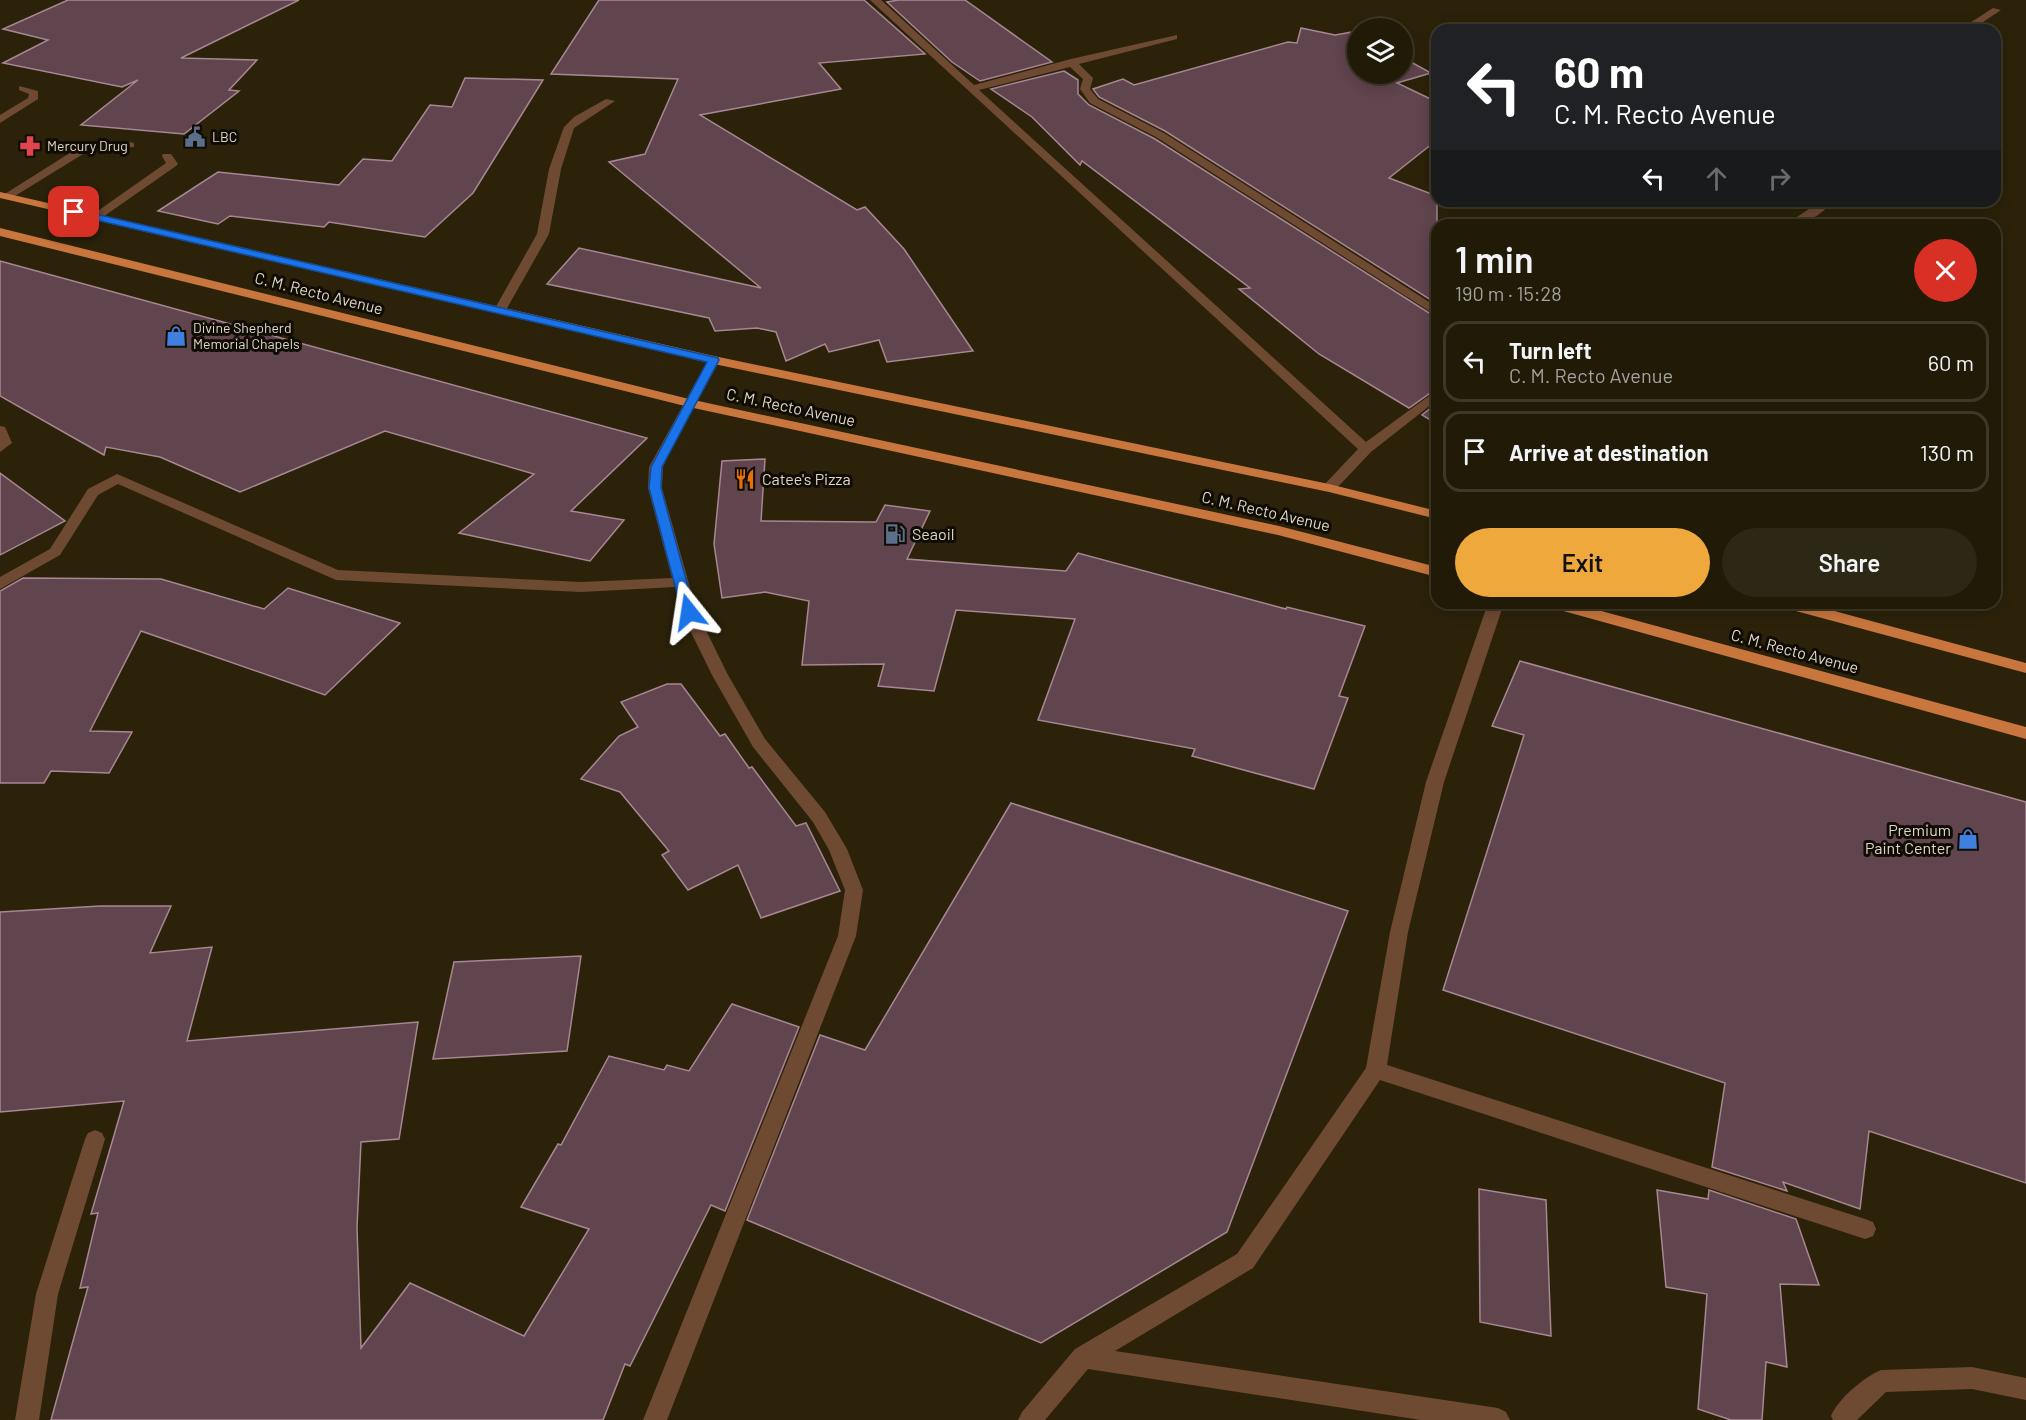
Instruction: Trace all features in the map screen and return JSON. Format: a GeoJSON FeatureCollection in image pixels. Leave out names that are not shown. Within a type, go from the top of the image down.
{"type":"FeatureCollection","features":[{"type":"Feature","properties":{"kind":"highway","name":"C. M. Recto Avenue"},"geometry":{"type":"LineString","coordinates":[[3,196],[714,360],[1329,488],[1431,514]]}},
{"type":"Feature","properties":{"kind":"highway","name":"C. M. Recto Avenue"},"geometry":{"type":"LineString","coordinates":[[3,235],[689,403],[1279,531],[1431,570]]}},
{"type":"Feature","properties":{"kind":"highway","name":"C. M. Recto Avenue"},"geometry":{"type":"LineString","coordinates":[[1576,609],[2026,733]]}},
{"type":"Feature","properties":{"kind":"highway"},"geometry":{"type":"LineString","coordinates":[[1826,609],[2026,668]]}},
{"type":"Feature","properties":{"kind":"street"},"geometry":{"type":"LineString","coordinates":[[875,0],[975,88],[1366,449]]}},
{"type":"Feature","properties":{"kind":"street"},"geometry":{"type":"LineString","coordinates":[[1974,24],[1996,10]]}},
{"type":"Feature","properties":{"kind":"street"},"geometry":{"type":"LineString","coordinates":[[975,88],[1174,37]]}},
{"type":"Feature","properties":{"kind":"street"},"geometry":{"type":"LineString","coordinates":[[1071,62],[1088,78],[1085,89],[1094,101],[1161,135],[1431,308]]}},
{"type":"Feature","properties":{"kind":"street"},"geometry":{"type":"LineString","coordinates":[[0,120],[33,99],[34,93],[23,88]]}},
{"type":"Feature","properties":{"kind":"street"},"geometry":{"type":"LineString","coordinates":[[500,310],[543,234],[555,169],[569,128],[578,119],[610,101]]}},
{"type":"Feature","properties":{"kind":"street"},"geometry":{"type":"LineString","coordinates":[[3,196],[85,148],[130,145]]}},
{"type":"Feature","properties":{"kind":"street"},"geometry":{"type":"LineString","coordinates":[[96,217],[172,164],[167,156]]}},
{"type":"Feature","properties":{"kind":"street"},"geometry":{"type":"LineString","coordinates":[[1813,207],[1818,210]]}},
{"type":"Feature","properties":{"kind":"street"},"geometry":{"type":"LineString","coordinates":[[1802,219],[1821,207]]}},
{"type":"Feature","properties":{"kind":"street"},"geometry":{"type":"LineString","coordinates":[[655,1420],[847,936],[854,890],[838,849],[819,817],[759,743],[720,675],[689,612],[655,488],[656,467],[714,360]]}},
{"type":"Feature","properties":{"kind":"street"},"geometry":{"type":"LineString","coordinates":[[1329,488],[1366,449],[1431,399]]}},
{"type":"Feature","properties":{"kind":"street"},"geometry":{"type":"LineString","coordinates":[[0,430],[5,443],[0,448]]}},
{"type":"Feature","properties":{"kind":"street"},"geometry":{"type":"LineString","coordinates":[[0,584],[55,552],[93,492],[117,478],[336,575],[557,587],[681,582]]}},
{"type":"Feature","properties":{"kind":"street"},"geometry":{"type":"LineString","coordinates":[[1030,1420],[1083,1357],[1245,1261],[1376,1070],[1399,932],[1435,782],[1494,609]]}},
{"type":"Feature","properties":{"kind":"street"},"geometry":{"type":"LineString","coordinates":[[1376,1070],[1865,1229]]}},
{"type":"Feature","properties":{"kind":"street"},"geometry":{"type":"LineString","coordinates":[[27,1420],[47,1294],[95,1139]]}},
{"type":"Feature","properties":{"kind":"street"},"geometry":{"type":"LineString","coordinates":[[1083,1357],[1498,1420]]}},
{"type":"Feature","properties":{"kind":"street"},"geometry":{"type":"LineString","coordinates":[[1845,1420],[1843,1416],[1881,1381],[1972,1378],[2026,1389]]}},
{"type":"Feature","properties":{"kind":"building"},"geometry":{"type":"Polygon","coordinates":[[[68,0],[299,0],[181,58],[257,60],[229,90],[239,91],[184,134],[81,125],[138,80],[122,87],[3,63],[48,40],[3,29],[68,0]]]}},
{"type":"Feature","properties":{"kind":"building"},"geometry":{"type":"Polygon","coordinates":[[[599,0],[864,0],[925,54],[819,63],[841,89],[700,115],[857,210],[865,207],[904,249],[973,351],[887,362],[879,340],[829,352],[825,344],[786,361],[776,332],[757,328],[715,331],[709,318],[547,284],[579,248],[761,288],[609,162],[645,154],[678,79],[551,74],[599,0]]]}},
{"type":"Feature","properties":{"kind":"building"},"geometry":{"type":"Polygon","coordinates":[[[965,0],[1052,62],[980,81],[952,62],[887,2],[965,0]]]}},
{"type":"Feature","properties":{"kind":"building"},"geometry":{"type":"Polygon","coordinates":[[[1301,28],[1335,35],[1347,33],[1347,84],[1399,84],[1431,99],[1431,145],[1389,178],[1431,194],[1431,207],[1437,207],[1437,219],[1431,219],[1431,300],[1165,131],[1099,97],[1093,89],[1123,79],[1134,85],[1288,42],[1297,43],[1301,28]]]}},
{"type":"Feature","properties":{"kind":"building"},"geometry":{"type":"Polygon","coordinates":[[[1413,63],[1431,73],[1413,78],[1413,63]]]}},
{"type":"Feature","properties":{"kind":"building"},"geometry":{"type":"Polygon","coordinates":[[[1064,71],[1078,80],[1078,94],[1089,105],[1155,139],[1431,314],[1431,392],[1409,408],[1319,354],[1239,289],[1250,288],[1082,161],[1080,165],[1032,117],[991,89],[1064,71]]]}},
{"type":"Feature","properties":{"kind":"building"},"geometry":{"type":"Polygon","coordinates":[[[465,78],[543,80],[473,193],[425,237],[329,222],[324,227],[230,216],[218,224],[158,211],[218,172],[339,185],[363,159],[392,161],[430,105],[452,107],[465,78]]]}},
{"type":"Feature","properties":{"kind":"building"},"geometry":{"type":"Polygon","coordinates":[[[0,261],[647,438],[571,511],[624,520],[590,561],[459,533],[534,474],[385,431],[240,492],[160,457],[106,447],[104,455],[0,396],[0,261]]]}},
{"type":"Feature","properties":{"kind":"building"},"geometry":{"type":"Polygon","coordinates":[[[1431,408],[1431,420],[1422,415],[1431,408]]]}},
{"type":"Feature","properties":{"kind":"building"},"geometry":{"type":"Polygon","coordinates":[[[765,459],[761,521],[876,522],[885,505],[930,511],[907,559],[1066,571],[1078,553],[1286,609],[1287,607],[1365,626],[1339,696],[1348,698],[1314,789],[1192,756],[1195,749],[1038,720],[1075,619],[956,610],[934,691],[878,686],[884,664],[802,665],[809,601],[765,592],[722,598],[714,544],[722,461],[765,459]]]}},
{"type":"Feature","properties":{"kind":"building"},"geometry":{"type":"Polygon","coordinates":[[[0,473],[65,521],[0,555],[0,473]]]}},
{"type":"Feature","properties":{"kind":"building"},"geometry":{"type":"Polygon","coordinates":[[[23,578],[161,579],[264,609],[288,588],[400,623],[325,695],[141,631],[90,731],[132,732],[109,773],[51,771],[44,783],[0,783],[0,591],[23,578]]]}},
{"type":"Feature","properties":{"kind":"building"},"geometry":{"type":"Polygon","coordinates":[[[1520,661],[2026,802],[2026,1183],[1869,1131],[1860,1209],[1783,1182],[1787,1191],[1712,1167],[1725,1083],[1443,990],[1524,735],[1492,726],[1520,661]]]}},
{"type":"Feature","properties":{"kind":"building"},"geometry":{"type":"Polygon","coordinates":[[[667,684],[681,684],[720,736],[725,734],[749,768],[752,767],[796,826],[806,823],[840,891],[761,918],[738,865],[688,890],[662,855],[669,851],[620,792],[581,779],[619,736],[638,727],[621,702],[667,684]]]}},
{"type":"Feature","properties":{"kind":"building"},"geometry":{"type":"Polygon","coordinates":[[[1011,803],[1348,911],[1227,1232],[1041,1343],[747,1220],[820,1035],[865,1050],[1011,803]]]}},
{"type":"Feature","properties":{"kind":"building"},"geometry":{"type":"Polygon","coordinates":[[[100,906],[171,906],[150,953],[212,947],[187,1041],[418,1022],[399,1139],[361,1142],[357,1227],[361,1348],[410,1283],[524,1336],[589,1229],[521,1207],[558,1144],[561,1145],[609,1056],[664,1070],[667,1065],[689,1071],[732,1004],[799,1027],[725,1211],[711,1205],[630,1366],[625,1364],[603,1420],[51,1420],[88,1287],[80,1288],[98,1213],[91,1214],[124,1101],[0,1112],[0,912],[100,906]]]}},
{"type":"Feature","properties":{"kind":"building"},"geometry":{"type":"Polygon","coordinates":[[[581,956],[567,1051],[433,1059],[454,962],[581,956]]]}},
{"type":"Feature","properties":{"kind":"building"},"geometry":{"type":"Polygon","coordinates":[[[1479,1189],[1546,1200],[1551,1336],[1480,1322],[1479,1189]]]}},
{"type":"Feature","properties":{"kind":"building"},"geometry":{"type":"Polygon","coordinates":[[[1657,1190],[1708,1199],[1709,1190],[1796,1219],[1819,1285],[1780,1284],[1787,1367],[1766,1362],[1762,1420],[1731,1420],[1698,1409],[1707,1294],[1666,1287],[1657,1190]]]}},
{"type":"Feature","properties":{"kind":"place","name":"LBC"},"geometry":{"type":"Point","coordinates":[195,137]}},
{"type":"Feature","properties":{"kind":"place","name":"Mercury Drug"},"geometry":{"type":"Point","coordinates":[30,146]}},
{"type":"Feature","properties":{"kind":"place","name":"Divine Shepherd Memorial Chapels"},"geometry":{"type":"Point","coordinates":[176,336]}},
{"type":"Feature","properties":{"kind":"place","name":"Catee's Pizza"},"geometry":{"type":"Point","coordinates":[745,479]}},
{"type":"Feature","properties":{"kind":"place","name":"Seaoil"},"geometry":{"type":"Point","coordinates":[895,534]}},
{"type":"Feature","properties":{"kind":"place","name":"Premium Paint Center"},"geometry":{"type":"Point","coordinates":[1968,839]}},
{"type":"Feature","properties":{"kind":"route"},"geometry":{"type":"LineString","coordinates":[[74,212],[714,360],[656,467],[655,488],[689,612]]}}]}
